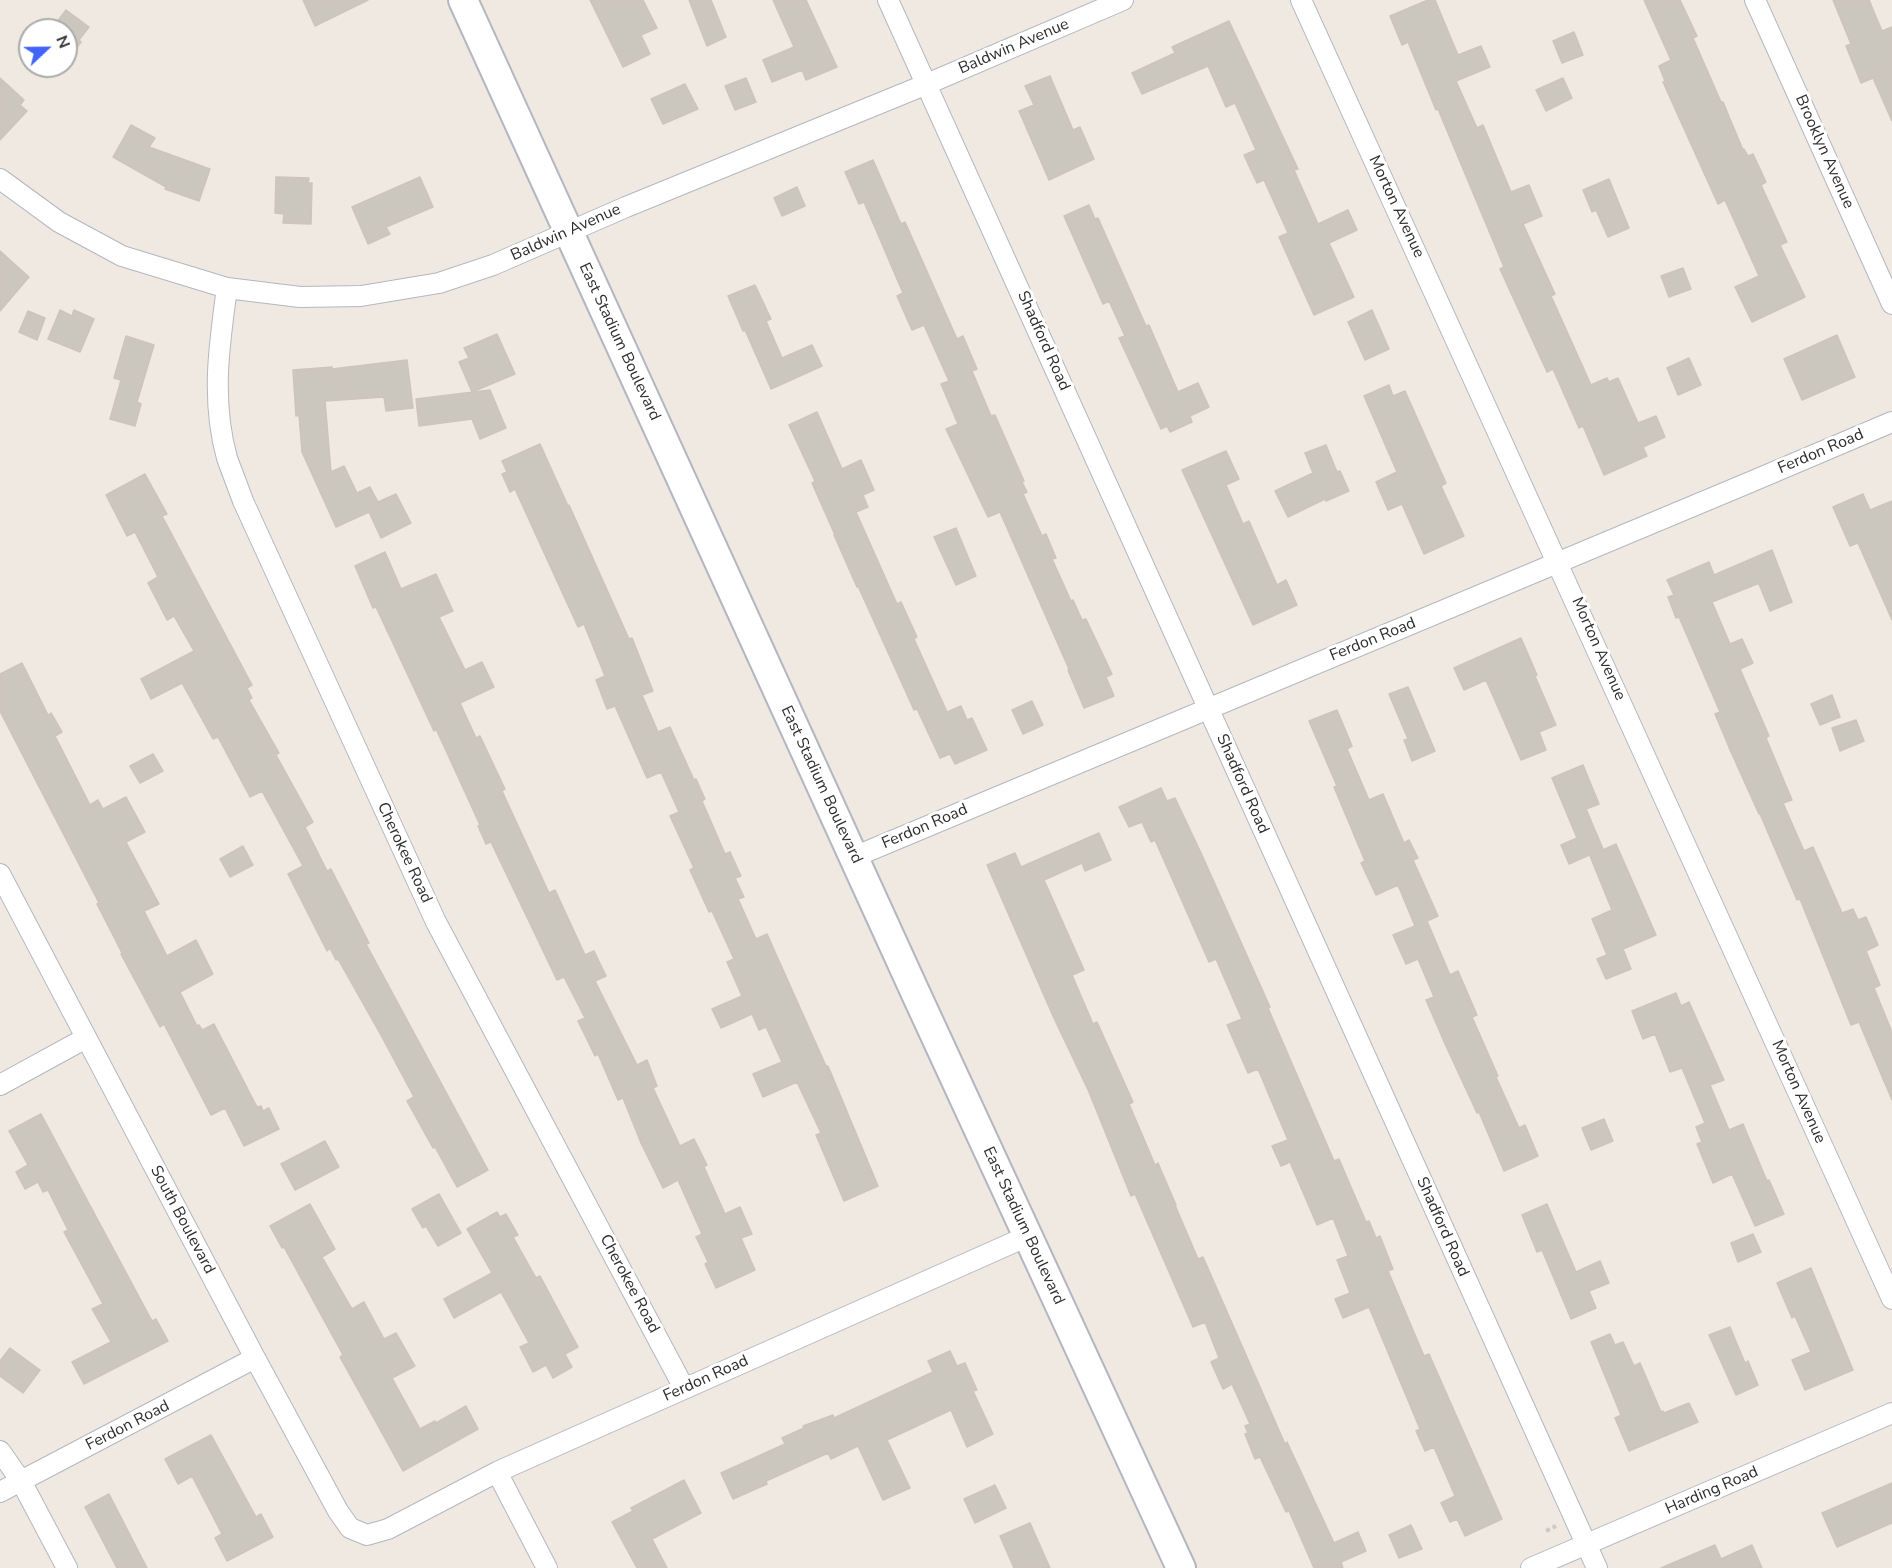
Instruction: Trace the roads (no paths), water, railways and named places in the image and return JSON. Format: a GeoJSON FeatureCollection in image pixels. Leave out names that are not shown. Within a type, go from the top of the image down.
{"type":"FeatureCollection","features":[{"type":"Feature","properties":{"kind":"main road","name":"East Stadium Boulevard"},"geometry":{"type":"LineString","coordinates":[[463,0],[1181,1568]]}},
{"type":"Feature","properties":{"kind":"street","name":"Shadford Road"},"geometry":{"type":"LineString","coordinates":[[888,0],[1597,1568]]}},
{"type":"Feature","properties":{"kind":"street","name":"Baldwin Avenue"},"geometry":{"type":"LineString","coordinates":[[0,179],[59,222],[122,256],[227,288],[300,297],[361,296],[439,283],[493,265],[626,207],[927,84],[1123,0]]}},
{"type":"Feature","properties":{"kind":"street","name":"Morton Avenue"},"geometry":{"type":"LineString","coordinates":[[1302,0],[1892,1299]]}},
{"type":"Feature","properties":{"kind":"street","name":"Brooklyn Avenue"},"geometry":{"type":"LineString","coordinates":[[1755,0],[1892,304]]}},
{"type":"Feature","properties":{"kind":"street","name":"Cherokee Road"},"geometry":{"type":"LineString","coordinates":[[227,288],[217,362],[219,406],[227,456],[243,501],[436,922],[684,1388]]}},
{"type":"Feature","properties":{"kind":"street","name":"Ferdon Road"},"geometry":{"type":"LineString","coordinates":[[854,857],[1892,422]]}},
{"type":"Feature","properties":{"kind":"street","name":"South Boulevard"},"geometry":{"type":"LineString","coordinates":[[0,874],[255,1359],[339,1511],[350,1528],[367,1535],[388,1530]]}},
{"type":"Feature","properties":{"kind":"street"},"geometry":{"type":"LineString","coordinates":[[0,1085],[86,1038]]}},
{"type":"Feature","properties":{"kind":"street","name":"Ferdon Road"},"geometry":{"type":"LineString","coordinates":[[388,1530],[497,1472],[1028,1236]]}},
{"type":"Feature","properties":{"kind":"street","name":"Ferdon Road"},"geometry":{"type":"LineString","coordinates":[[0,1492],[255,1359]]}},
{"type":"Feature","properties":{"kind":"street","name":"Harding Road"},"geometry":{"type":"LineString","coordinates":[[1531,1568],[1892,1413]]}},
{"type":"Feature","properties":{"kind":"street"},"geometry":{"type":"LineString","coordinates":[[0,1452],[21,1481],[67,1568]]}},
{"type":"Feature","properties":{"kind":"street"},"geometry":{"type":"LineString","coordinates":[[497,1472],[547,1568]]}}]}
